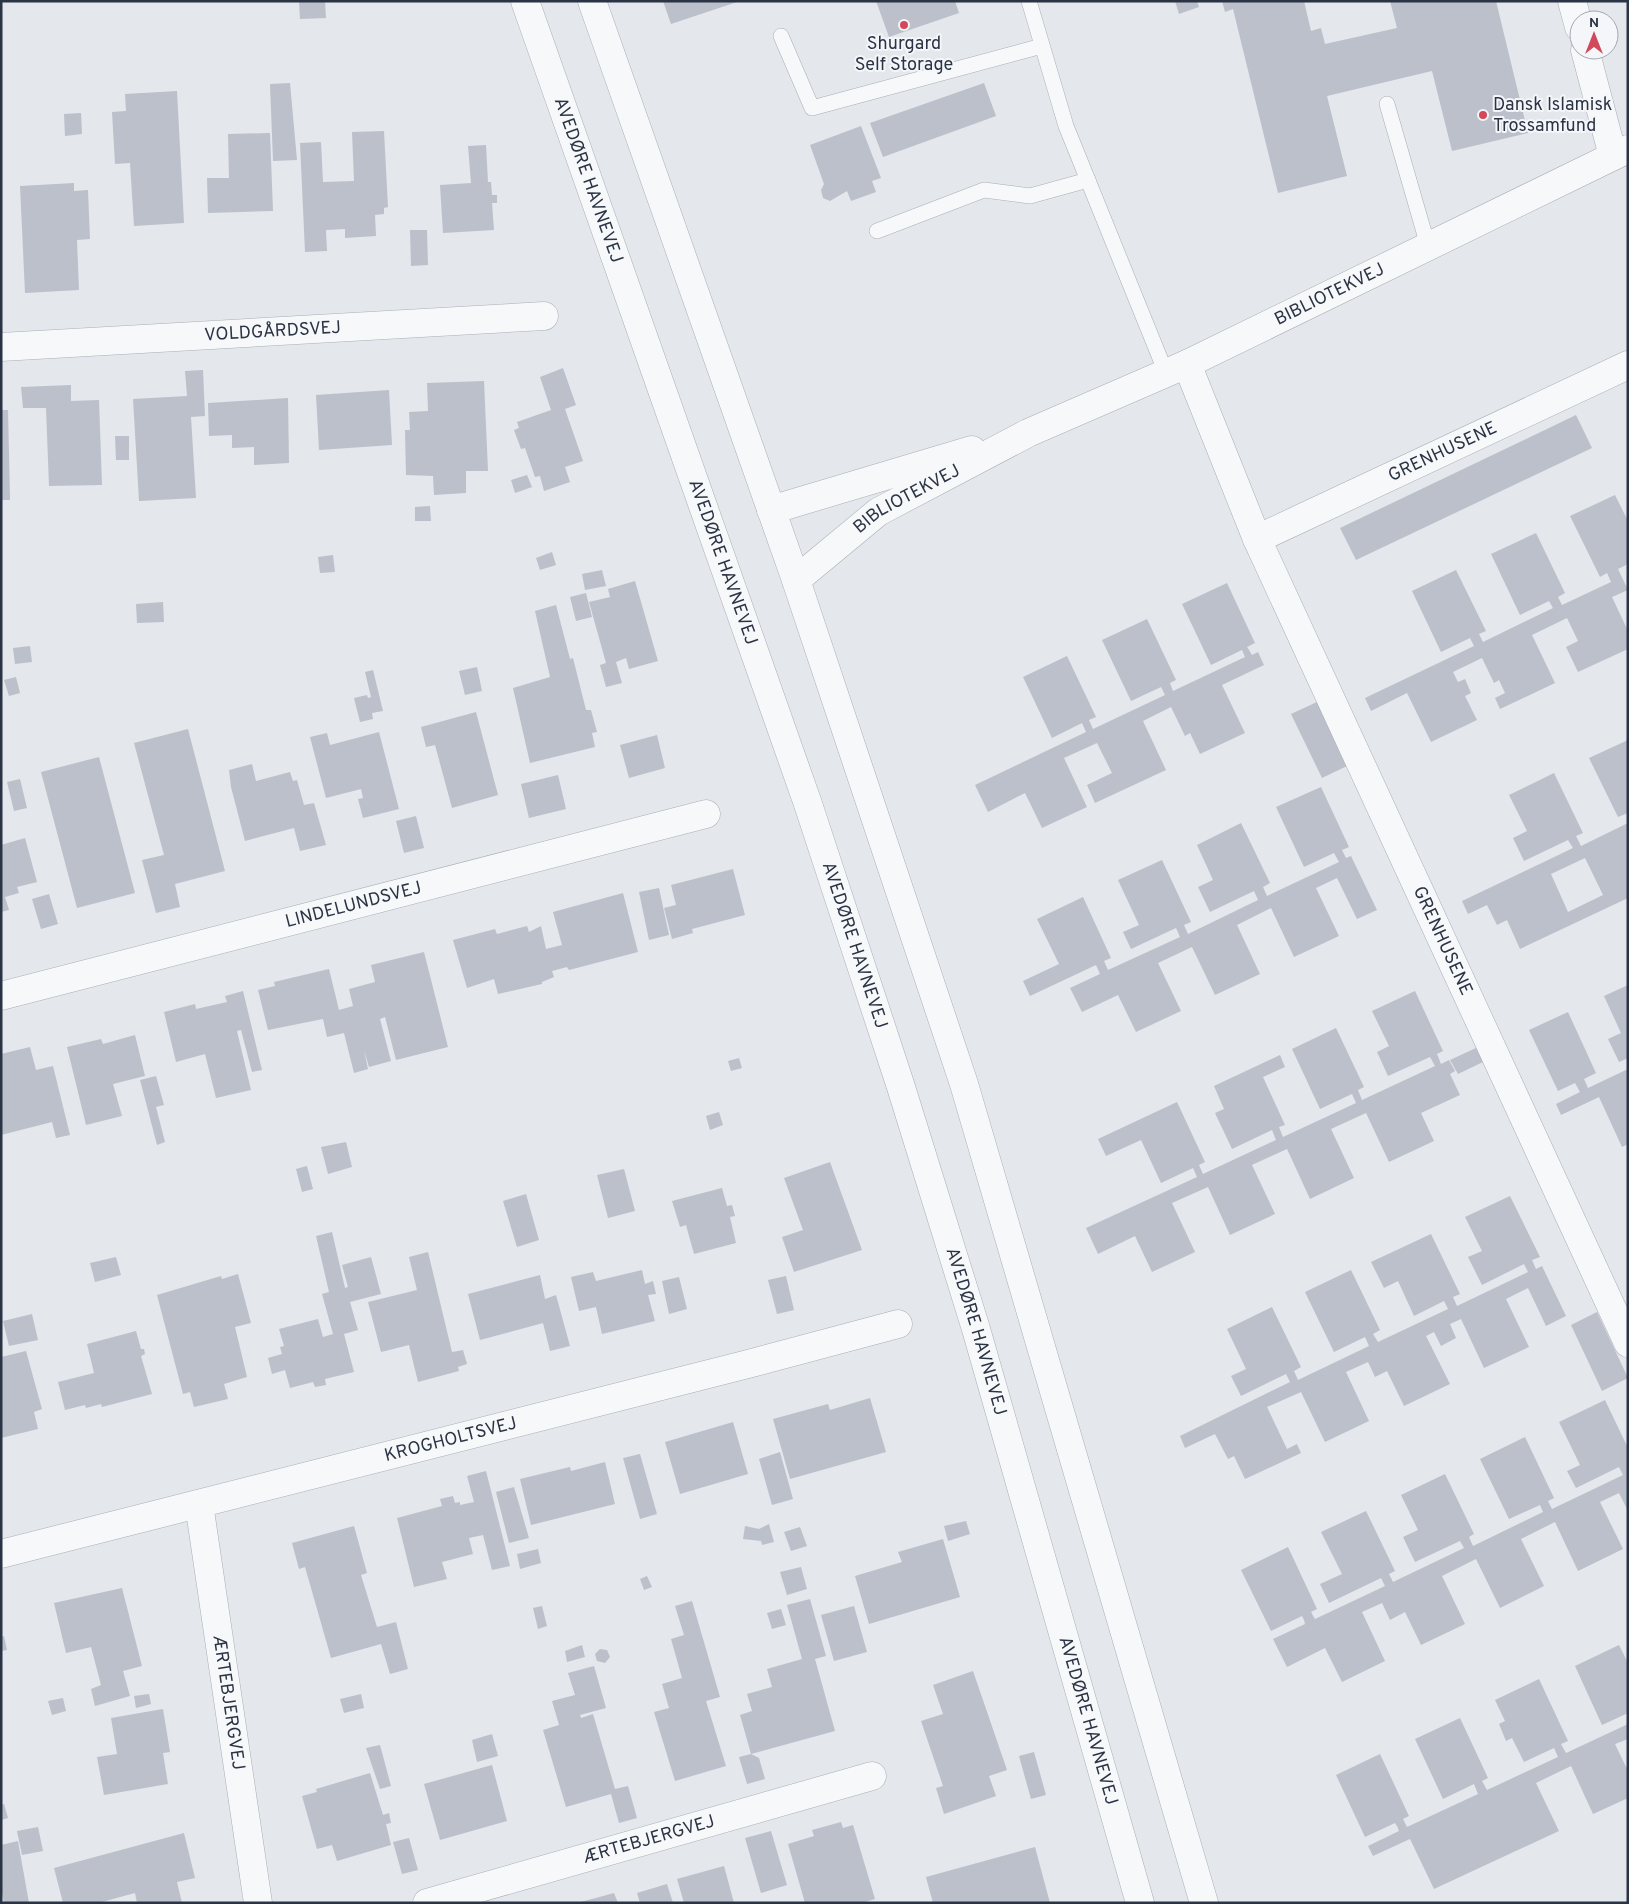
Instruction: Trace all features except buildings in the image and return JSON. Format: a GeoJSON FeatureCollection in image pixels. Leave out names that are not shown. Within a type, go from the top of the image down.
{"type":"FeatureCollection","features":[{"type":"Feature","properties":{"kind":"street","name":"AVEDØRE HAVNEVEJ"},"geometry":{"type":"LineString","coordinates":[[525,1],[808,804],[898,1078],[976,1329],[1140,1903]]}},
{"type":"Feature","properties":{"kind":"street"},"geometry":{"type":"LineString","coordinates":[[592,1],[796,580],[964,1084],[1204,1903]]}},
{"type":"Feature","properties":{"kind":"street"},"geometry":{"type":"LineString","coordinates":[[1588,60],[1620,153]]}},
{"type":"Feature","properties":{"kind":"street","name":"BIBLIOTEKVEJ"},"geometry":{"type":"LineString","coordinates":[[796,580],[878,512],[1028,433],[1177,369],[1620,153]]}},
{"type":"Feature","properties":{"kind":"street","name":"VOLDGÅRDSVEJ"},"geometry":{"type":"LineString","coordinates":[[1,347],[544,316]]}},
{"type":"Feature","properties":{"kind":"street","name":"GRENHUSENE"},"geometry":{"type":"LineString","coordinates":[[1177,369],[1628,1343]]}},
{"type":"Feature","properties":{"kind":"street","name":"GRENHUSENE"},"geometry":{"type":"LineString","coordinates":[[1257,539],[1625,373]]}},
{"type":"Feature","properties":{"kind":"street","name":"BIBLIOTEKVEJ"},"geometry":{"type":"LineString","coordinates":[[771,510],[1028,433]]}},
{"type":"Feature","properties":{"kind":"street","name":"LINDELUNDSVEJ"},"geometry":{"type":"LineString","coordinates":[[1,996],[706,814]]}},
{"type":"Feature","properties":{"kind":"street","name":"KROGHOLTSVEJ"},"geometry":{"type":"LineString","coordinates":[[1,1554],[898,1324]]}},
{"type":"Feature","properties":{"kind":"street","name":"ÆRTEBJERGVEJ"},"geometry":{"type":"LineString","coordinates":[[199,1504],[258,1903]]}},
{"type":"Feature","properties":{"kind":"street","name":"ÆRTEBJERGVEJ"},"geometry":{"type":"LineString","coordinates":[[427,1903],[872,1776]]}},
{"type":"Feature","properties":{"kind":"lane"},"geometry":{"type":"LineString","coordinates":[[1029,1],[1066,126],[1088,180],[1177,369]]}},
{"type":"Feature","properties":{"kind":"lane"},"geometry":{"type":"LineString","coordinates":[[781,36],[812,108],[1042,46]]}},
{"type":"Feature","properties":{"kind":"lane"},"geometry":{"type":"LineString","coordinates":[[1387,104],[1428,246]]}},
{"type":"Feature","properties":{"kind":"lane"},"geometry":{"type":"LineString","coordinates":[[877,231],[984,190],[1030,196],[1088,180]]}},
{"type":"Feature","properties":{"kind":"place","name":"Shurgard Self Storage"},"geometry":{"type":"Point","coordinates":[904,25]}},
{"type":"Feature","properties":{"kind":"place","name":"Dansk Islamisk Trossamfund"},"geometry":{"type":"Point","coordinates":[1483,115]}}]}
